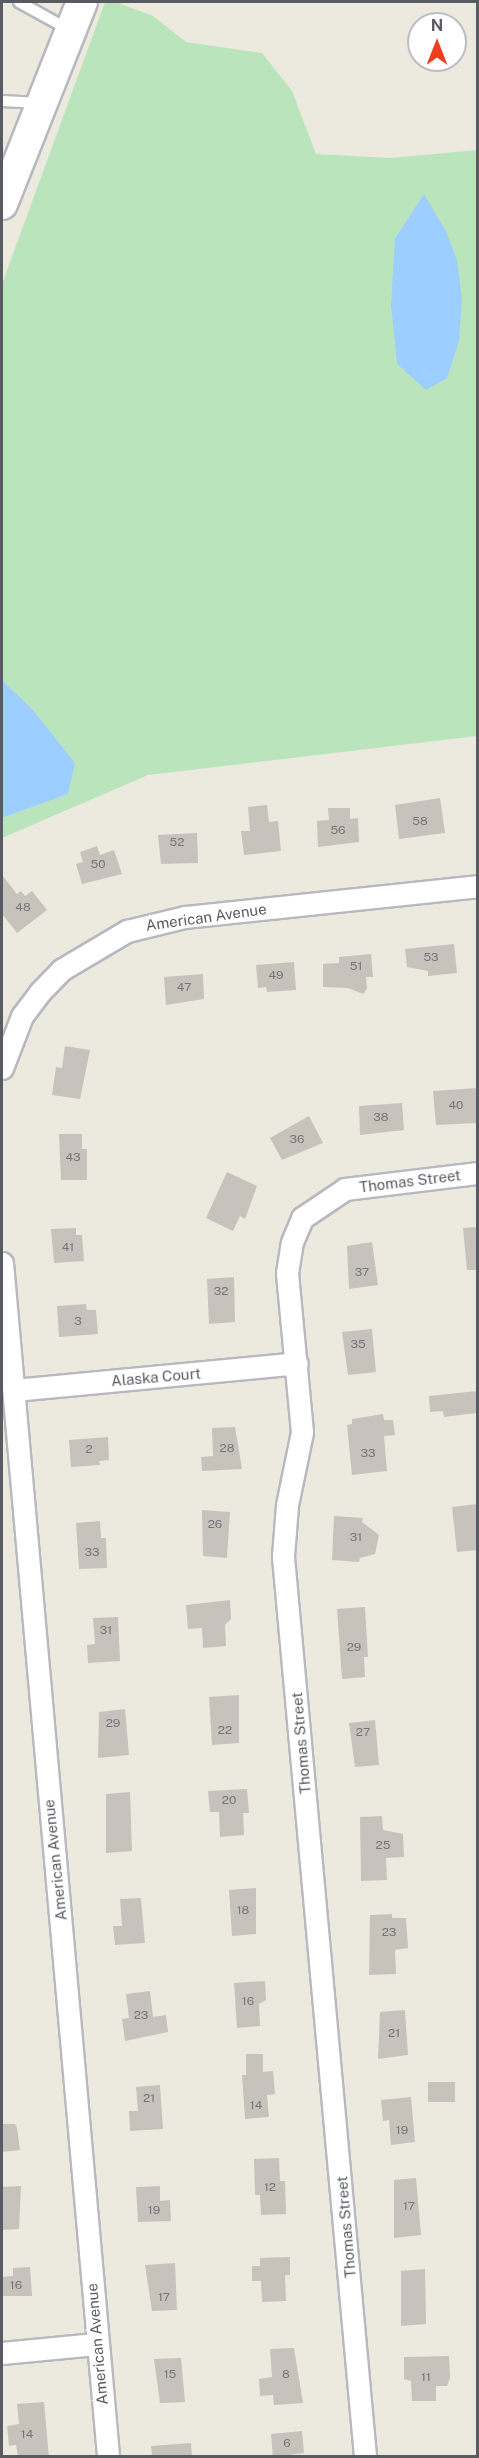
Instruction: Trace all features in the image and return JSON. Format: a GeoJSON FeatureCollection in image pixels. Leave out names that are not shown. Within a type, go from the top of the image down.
{"type":"FeatureCollection","features":[{"type":"Feature","properties":{"kind":"main road"},"geometry":{"type":"LineString","coordinates":[[2,204],[82,2]]}},
{"type":"Feature","properties":{"kind":"street","name":"American Avenue"},"geometry":{"type":"LineString","coordinates":[[2,1068],[22,1016],[40,992],[62,970],[126,931],[185,917],[477,886]]}},
{"type":"Feature","properties":{"kind":"street","name":"Thomas Street"},"geometry":{"type":"LineString","coordinates":[[364,2457],[283,1556],[287,1505],[302,1432],[287,1273],[292,1242],[302,1218],[345,1189],[477,1173]]}},
{"type":"Feature","properties":{"kind":"street","name":"American Avenue"},"geometry":{"type":"LineString","coordinates":[[2,1263],[96,2344],[108,2457]]}},
{"type":"Feature","properties":{"kind":"street","name":"Alaska Court"},"geometry":{"type":"LineString","coordinates":[[14,1390],[297,1363]]}},
{"type":"Feature","properties":{"kind":"street"},"geometry":{"type":"LineString","coordinates":[[2,2353],[96,2344]]}},
{"type":"Feature","properties":{"kind":"lane"},"geometry":{"type":"LineString","coordinates":[[19,2],[71,31]]}},
{"type":"Feature","properties":{"kind":"lane"},"geometry":{"type":"LineString","coordinates":[[2,101],[43,104]]}},
{"type":"Feature","properties":{"kind":"green space"},"geometry":{"type":"Polygon","coordinates":[[[105,2],[116,2],[153,16],[186,42],[262,53],[292,91],[316,154],[391,158],[477,150],[477,736],[148,775],[2,838],[2,818],[68,794],[49,733],[33,710],[2,680],[2,284],[105,2]],[[424,195],[395,238],[450,245],[446,231],[424,195]]]}},
{"type":"Feature","properties":{"kind":"water"},"geometry":{"type":"Polygon","coordinates":[[[424,194],[446,231],[457,260],[462,299],[459,341],[447,378],[426,390],[397,364],[391,305],[395,238],[424,194]]]}},
{"type":"Feature","properties":{"kind":"water"},"geometry":{"type":"Polygon","coordinates":[[[2,680],[33,710],[75,763],[68,794],[2,818],[2,680]]]}},
{"type":"Feature","properties":{"kind":"building"},"geometry":{"type":"Polygon","coordinates":[[[440,798],[445,833],[399,839],[395,805],[440,798]]]}},
{"type":"Feature","properties":{"kind":"building"},"geometry":{"type":"Polygon","coordinates":[[[267,805],[269,822],[278,821],[281,851],[244,855],[241,831],[250,831],[248,807],[267,805]]]}},
{"type":"Feature","properties":{"kind":"building"},"geometry":{"type":"Polygon","coordinates":[[[328,808],[350,808],[350,819],[358,818],[359,842],[318,847],[317,821],[329,820],[328,808]]]}},
{"type":"Feature","properties":{"kind":"building"},"geometry":{"type":"Polygon","coordinates":[[[197,833],[198,863],[161,864],[158,835],[197,833]]]}},
{"type":"Feature","properties":{"kind":"building"},"geometry":{"type":"Polygon","coordinates":[[[97,846],[100,855],[114,850],[122,874],[82,884],[76,864],[83,862],[80,852],[97,846]]]}},
{"type":"Feature","properties":{"kind":"building"},"geometry":{"type":"Polygon","coordinates":[[[2,875],[17,894],[21,891],[25,896],[32,891],[47,910],[17,933],[2,914],[2,875]]]}},
{"type":"Feature","properties":{"kind":"building"},"geometry":{"type":"Polygon","coordinates":[[[454,944],[457,973],[428,976],[428,971],[407,967],[405,949],[454,944]]]}},
{"type":"Feature","properties":{"kind":"building"},"geometry":{"type":"Polygon","coordinates":[[[371,954],[373,977],[366,977],[367,989],[363,994],[348,988],[323,987],[323,964],[339,963],[339,957],[371,954]]]}},
{"type":"Feature","properties":{"kind":"building"},"geometry":{"type":"Polygon","coordinates":[[[294,962],[296,990],[267,992],[266,987],[258,988],[256,965],[294,962]]]}},
{"type":"Feature","properties":{"kind":"building"},"geometry":{"type":"Polygon","coordinates":[[[203,974],[204,999],[166,1005],[164,977],[203,974]]]}},
{"type":"Feature","properties":{"kind":"building"},"geometry":{"type":"Polygon","coordinates":[[[65,1046],[90,1050],[80,1099],[52,1095],[56,1067],[62,1068],[65,1046]]]}},
{"type":"Feature","properties":{"kind":"building"},"geometry":{"type":"Polygon","coordinates":[[[477,1088],[477,1123],[436,1125],[433,1091],[477,1088]]]}},
{"type":"Feature","properties":{"kind":"building"},"geometry":{"type":"Polygon","coordinates":[[[402,1103],[404,1130],[360,1135],[359,1106],[402,1103]]]}},
{"type":"Feature","properties":{"kind":"building"},"geometry":{"type":"Polygon","coordinates":[[[309,1116],[323,1143],[282,1160],[270,1138],[309,1116]]]}},
{"type":"Feature","properties":{"kind":"building"},"geometry":{"type":"Polygon","coordinates":[[[59,1134],[82,1134],[82,1149],[87,1149],[87,1180],[61,1180],[59,1134]]]}},
{"type":"Feature","properties":{"kind":"building"},"geometry":{"type":"Polygon","coordinates":[[[227,1172],[257,1186],[245,1219],[240,1216],[233,1231],[206,1218],[227,1172]]]}},
{"type":"Feature","properties":{"kind":"building"},"geometry":{"type":"Polygon","coordinates":[[[477,1227],[477,1270],[467,1270],[463,1228],[477,1227]]]}},
{"type":"Feature","properties":{"kind":"building"},"geometry":{"type":"Polygon","coordinates":[[[76,1228],[76,1235],[82,1235],[84,1261],[54,1263],[51,1229],[76,1228]]]}},
{"type":"Feature","properties":{"kind":"building"},"geometry":{"type":"Polygon","coordinates":[[[372,1242],[378,1285],[349,1289],[347,1246],[372,1242]]]}},
{"type":"Feature","properties":{"kind":"building"},"geometry":{"type":"Polygon","coordinates":[[[234,1277],[235,1322],[209,1324],[207,1279],[234,1277]]]}},
{"type":"Feature","properties":{"kind":"building"},"geometry":{"type":"Polygon","coordinates":[[[86,1304],[87,1310],[96,1310],[98,1334],[59,1337],[57,1306],[86,1304]]]}},
{"type":"Feature","properties":{"kind":"building"},"geometry":{"type":"Polygon","coordinates":[[[372,1329],[376,1372],[348,1375],[342,1332],[372,1329]]]}},
{"type":"Feature","properties":{"kind":"building"},"geometry":{"type":"Polygon","coordinates":[[[477,1391],[477,1413],[444,1417],[443,1411],[430,1412],[429,1396],[477,1391]]]}},
{"type":"Feature","properties":{"kind":"building"},"geometry":{"type":"Polygon","coordinates":[[[383,1414],[384,1420],[393,1420],[395,1435],[384,1436],[387,1471],[352,1475],[347,1425],[352,1424],[352,1419],[383,1414]]]}},
{"type":"Feature","properties":{"kind":"building"},"geometry":{"type":"Polygon","coordinates":[[[235,1427],[242,1469],[202,1471],[201,1457],[213,1456],[212,1428],[235,1427]]]}},
{"type":"Feature","properties":{"kind":"building"},"geometry":{"type":"Polygon","coordinates":[[[108,1437],[109,1460],[99,1461],[100,1465],[71,1467],[69,1440],[108,1437]]]}},
{"type":"Feature","properties":{"kind":"building"},"geometry":{"type":"Polygon","coordinates":[[[477,1504],[477,1550],[457,1552],[452,1507],[477,1504]]]}},
{"type":"Feature","properties":{"kind":"building"},"geometry":{"type":"Polygon","coordinates":[[[202,1510],[230,1512],[227,1558],[203,1556],[202,1510]]]}},
{"type":"Feature","properties":{"kind":"building"},"geometry":{"type":"Polygon","coordinates":[[[334,1516],[363,1518],[362,1522],[379,1535],[375,1554],[360,1558],[359,1562],[332,1560],[334,1516]]]}},
{"type":"Feature","properties":{"kind":"building"},"geometry":{"type":"Polygon","coordinates":[[[100,1521],[101,1538],[106,1538],[107,1568],[79,1569],[76,1523],[100,1521]]]}},
{"type":"Feature","properties":{"kind":"building"},"geometry":{"type":"Polygon","coordinates":[[[230,1600],[231,1619],[225,1625],[226,1646],[203,1648],[202,1628],[188,1629],[186,1605],[230,1600]]]}},
{"type":"Feature","properties":{"kind":"building"},"geometry":{"type":"Polygon","coordinates":[[[365,1607],[368,1657],[364,1657],[365,1677],[342,1679],[337,1609],[365,1607]]]}},
{"type":"Feature","properties":{"kind":"building"},"geometry":{"type":"Polygon","coordinates":[[[118,1617],[120,1661],[88,1663],[87,1645],[95,1644],[93,1618],[118,1617]]]}},
{"type":"Feature","properties":{"kind":"building"},"geometry":{"type":"Polygon","coordinates":[[[239,1695],[239,1743],[212,1745],[209,1697],[239,1695]]]}},
{"type":"Feature","properties":{"kind":"building"},"geometry":{"type":"Polygon","coordinates":[[[125,1709],[129,1755],[98,1758],[99,1712],[125,1709]]]}},
{"type":"Feature","properties":{"kind":"building"},"geometry":{"type":"Polygon","coordinates":[[[375,1720],[379,1765],[355,1767],[349,1723],[375,1720]]]}},
{"type":"Feature","properties":{"kind":"building"},"geometry":{"type":"Polygon","coordinates":[[[247,1789],[249,1813],[243,1813],[244,1835],[220,1837],[219,1812],[210,1812],[208,1791],[247,1789]]]}},
{"type":"Feature","properties":{"kind":"building"},"geometry":{"type":"Polygon","coordinates":[[[130,1792],[132,1851],[106,1853],[106,1794],[130,1792]]]}},
{"type":"Feature","properties":{"kind":"building"},"geometry":{"type":"Polygon","coordinates":[[[382,1816],[383,1830],[403,1834],[404,1857],[386,1858],[387,1880],[361,1881],[360,1817],[382,1816]]]}},
{"type":"Feature","properties":{"kind":"building"},"geometry":{"type":"Polygon","coordinates":[[[256,1888],[256,1934],[232,1936],[229,1890],[256,1888]]]}},
{"type":"Feature","properties":{"kind":"building"},"geometry":{"type":"Polygon","coordinates":[[[141,1898],[145,1943],[115,1945],[113,1926],[122,1926],[120,1899],[141,1898]]]}},
{"type":"Feature","properties":{"kind":"building"},"geometry":{"type":"Polygon","coordinates":[[[392,1914],[392,1918],[406,1918],[408,1948],[395,1950],[396,1974],[369,1975],[370,1915],[392,1914]]]}},
{"type":"Feature","properties":{"kind":"building"},"geometry":{"type":"Polygon","coordinates":[[[265,1981],[266,2000],[259,2004],[260,2026],[237,2028],[234,1983],[265,1981]]]}},
{"type":"Feature","properties":{"kind":"building"},"geometry":{"type":"Polygon","coordinates":[[[150,1991],[153,2017],[166,2015],[168,2032],[125,2041],[122,2019],[129,2018],[126,1994],[150,1991]]]}},
{"type":"Feature","properties":{"kind":"building"},"geometry":{"type":"Polygon","coordinates":[[[405,2010],[408,2055],[378,2059],[380,2012],[405,2010]]]}},
{"type":"Feature","properties":{"kind":"building"},"geometry":{"type":"Polygon","coordinates":[[[246,2054],[263,2054],[263,2072],[273,2071],[275,2094],[267,2095],[269,2117],[245,2119],[242,2075],[246,2075],[246,2054]]]}},
{"type":"Feature","properties":{"kind":"building"},"geometry":{"type":"Polygon","coordinates":[[[428,2082],[455,2082],[455,2102],[428,2102],[428,2082]]]}},
{"type":"Feature","properties":{"kind":"building"},"geometry":{"type":"Polygon","coordinates":[[[160,2085],[163,2129],[130,2131],[129,2111],[138,2111],[136,2087],[160,2085]]]}},
{"type":"Feature","properties":{"kind":"building"},"geometry":{"type":"Polygon","coordinates":[[[411,2097],[415,2142],[391,2145],[389,2120],[383,2121],[381,2100],[411,2097]]]}},
{"type":"Feature","properties":{"kind":"building"},"geometry":{"type":"Polygon","coordinates":[[[2,2124],[15,2124],[20,2150],[2,2152],[2,2124]]]}},
{"type":"Feature","properties":{"kind":"building"},"geometry":{"type":"Polygon","coordinates":[[[279,2158],[280,2181],[285,2181],[286,2214],[261,2215],[260,2195],[255,2195],[254,2159],[279,2158]]]}},
{"type":"Feature","properties":{"kind":"building"},"geometry":{"type":"Polygon","coordinates":[[[416,2178],[421,2235],[394,2238],[394,2180],[416,2178]]]}},
{"type":"Feature","properties":{"kind":"building"},"geometry":{"type":"Polygon","coordinates":[[[21,2186],[19,2229],[2,2230],[2,2187],[21,2186]]]}},
{"type":"Feature","properties":{"kind":"building"},"geometry":{"type":"Polygon","coordinates":[[[160,2186],[160,2201],[170,2200],[171,2221],[138,2222],[136,2187],[160,2186]]]}},
{"type":"Feature","properties":{"kind":"building"},"geometry":{"type":"Polygon","coordinates":[[[290,2257],[290,2275],[285,2275],[286,2301],[262,2302],[261,2281],[252,2281],[252,2266],[260,2266],[260,2258],[290,2257]]]}},
{"type":"Feature","properties":{"kind":"building"},"geometry":{"type":"Polygon","coordinates":[[[175,2263],[177,2310],[152,2311],[145,2265],[175,2263]]]}},
{"type":"Feature","properties":{"kind":"building"},"geometry":{"type":"Polygon","coordinates":[[[30,2267],[32,2296],[2,2296],[2,2277],[13,2276],[13,2268],[30,2267]]]}},
{"type":"Feature","properties":{"kind":"building"},"geometry":{"type":"Polygon","coordinates":[[[425,2269],[426,2324],[401,2326],[401,2271],[425,2269]]]}},
{"type":"Feature","properties":{"kind":"building"},"geometry":{"type":"Polygon","coordinates":[[[294,2348],[303,2403],[274,2405],[273,2395],[260,2396],[259,2379],[272,2377],[270,2349],[294,2348]]]}},
{"type":"Feature","properties":{"kind":"building"},"geometry":{"type":"Polygon","coordinates":[[[449,2356],[450,2378],[447,2386],[436,2386],[436,2401],[412,2401],[411,2381],[404,2379],[404,2357],[449,2356]]]}},
{"type":"Feature","properties":{"kind":"building"},"geometry":{"type":"Polygon","coordinates":[[[181,2358],[185,2402],[160,2403],[154,2359],[181,2358]]]}},
{"type":"Feature","properties":{"kind":"building"},"geometry":{"type":"Polygon","coordinates":[[[44,2402],[49,2457],[18,2457],[16,2445],[9,2446],[7,2426],[19,2424],[17,2404],[44,2402]]]}},
{"type":"Feature","properties":{"kind":"building"},"geometry":{"type":"Polygon","coordinates":[[[302,2431],[304,2453],[273,2457],[271,2434],[302,2431]]]}},
{"type":"Feature","properties":{"kind":"building"},"geometry":{"type":"Polygon","coordinates":[[[191,2443],[192,2457],[152,2457],[151,2446],[191,2443]]]}}]}
